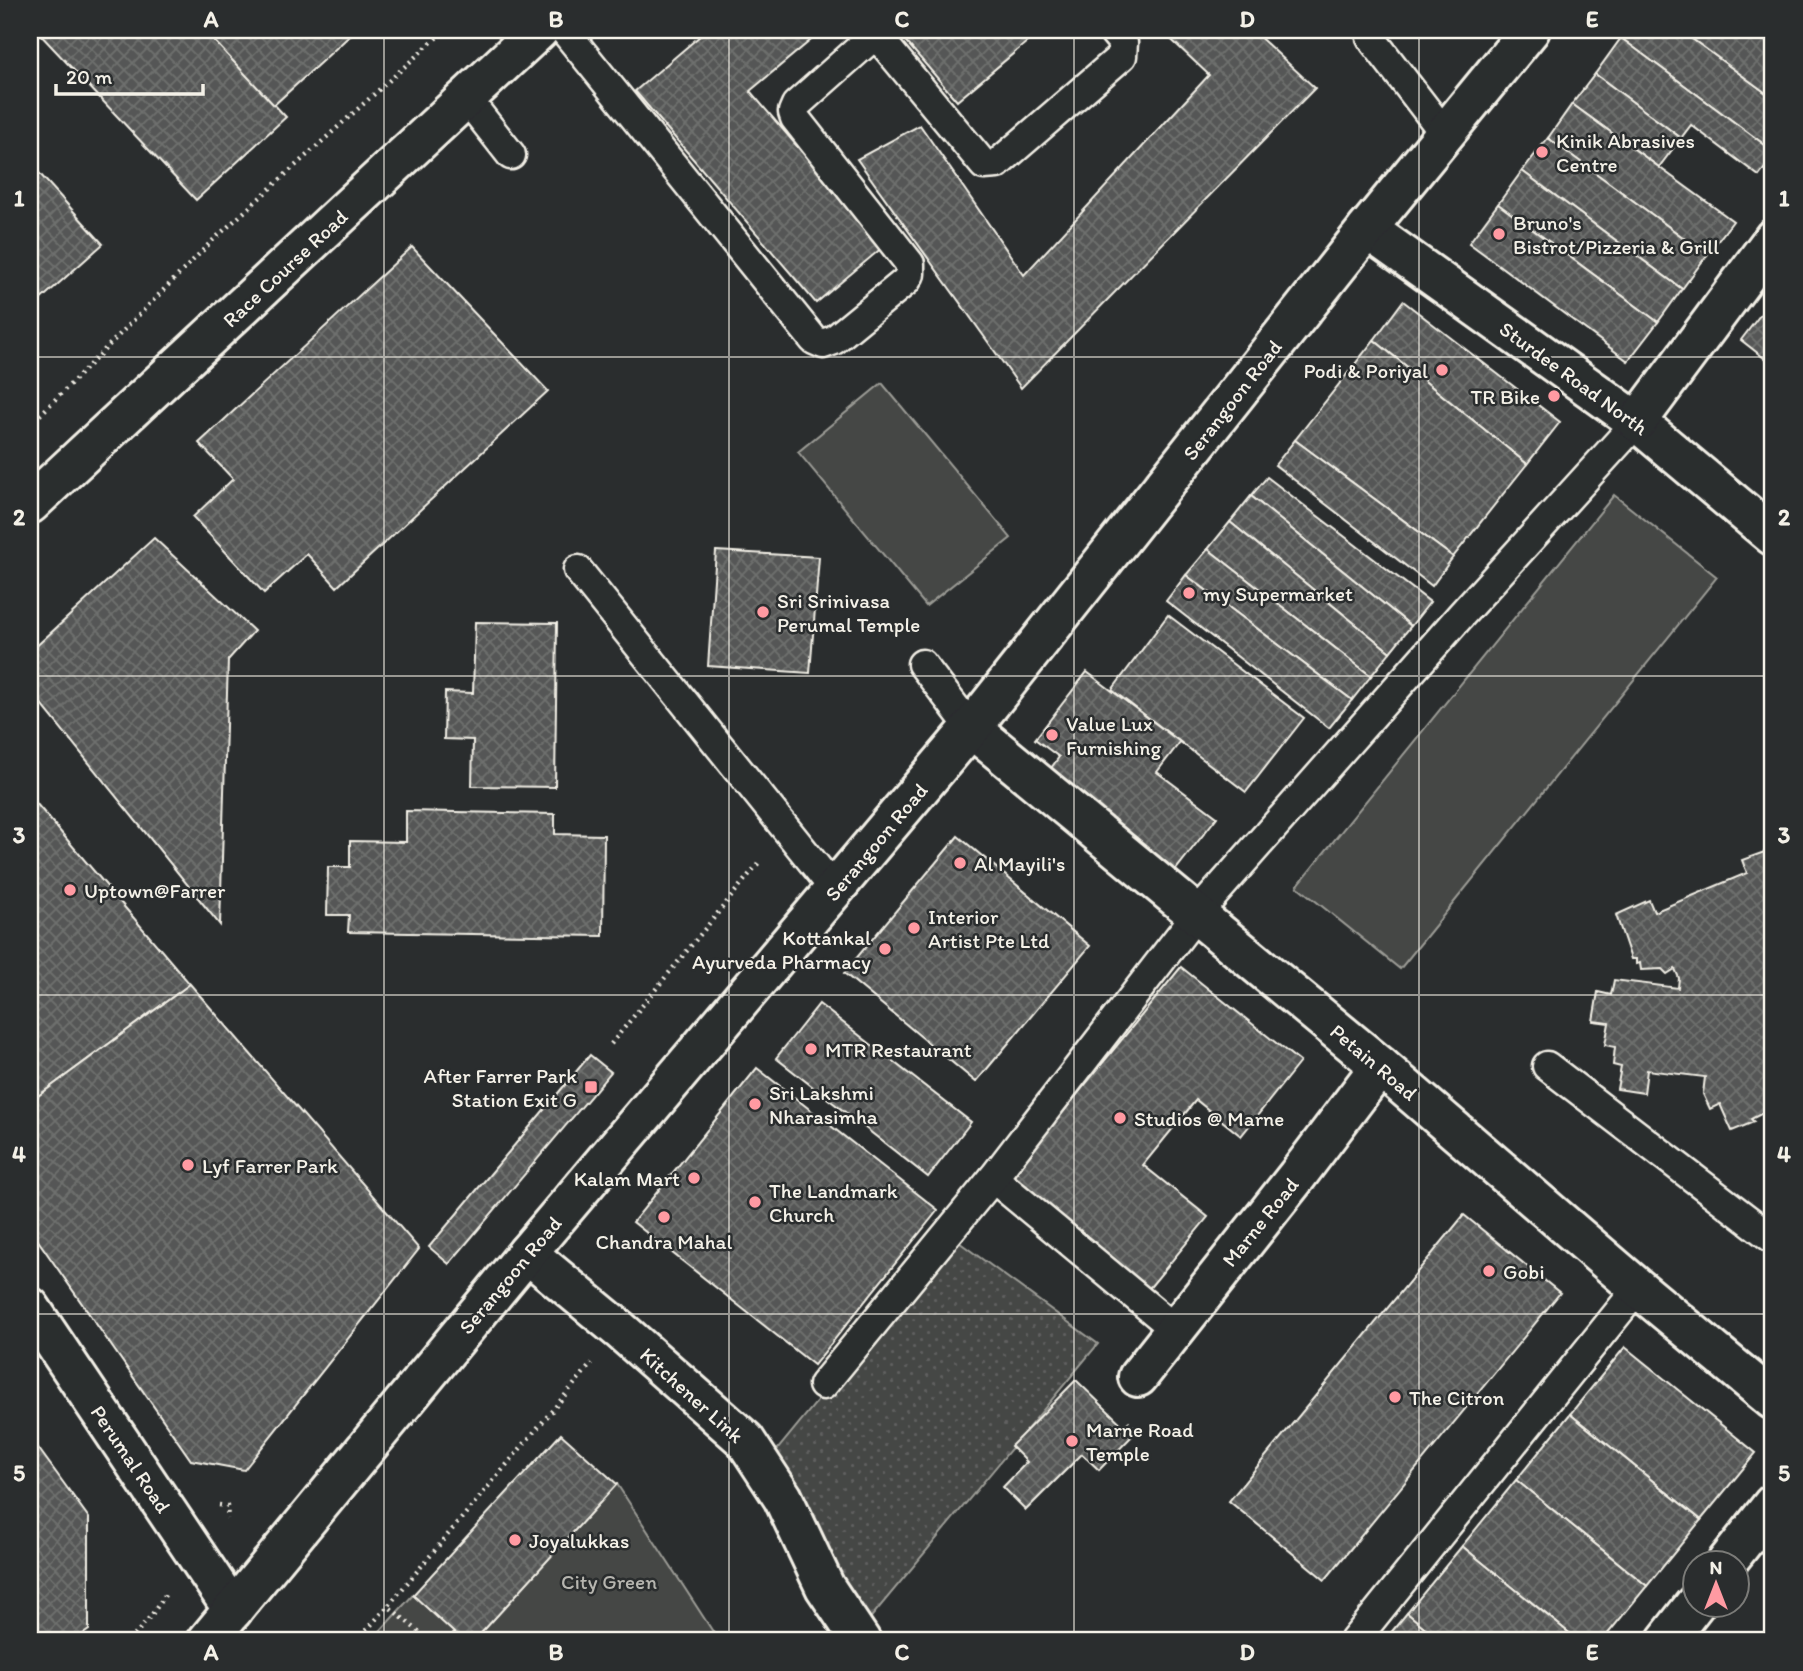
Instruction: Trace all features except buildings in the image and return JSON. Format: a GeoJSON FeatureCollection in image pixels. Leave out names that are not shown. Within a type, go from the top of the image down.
{"type":"FeatureCollection","features":[{"type":"Feature","properties":{"kind":"street","name":"Race Course Road"},"geometry":{"type":"LineString","coordinates":[[30,504],[539,30]]}},
{"type":"Feature","properties":{"kind":"street","name":"Serangoon Road"},"geometry":{"type":"LineString","coordinates":[[207,1641],[527,1253],[971,728],[1367,229],[1530,30]]}},
{"type":"Feature","properties":{"kind":"street","name":"Sturdee Road North"},"geometry":{"type":"LineString","coordinates":[[1367,229],[1636,422],[1773,536]]}},
{"type":"Feature","properties":{"kind":"street"},"geometry":{"type":"LineString","coordinates":[[1636,422],[1773,239]]}},
{"type":"Feature","properties":{"kind":"street","name":"Petain Road"},"geometry":{"type":"LineString","coordinates":[[971,728],[1380,1066],[1638,1289],[1773,1400]]}},
{"type":"Feature","properties":{"kind":"street","name":"Marne Road"},"geometry":{"type":"LineString","coordinates":[[1138,1377],[1380,1066]]}},
{"type":"Feature","properties":{"kind":"street","name":"Kitchener Link"},"geometry":{"type":"LineString","coordinates":[[527,1253],[620,1330],[745,1440],[783,1498],[825,1587],[861,1641]]}},
{"type":"Feature","properties":{"kind":"street","name":"Perumal Road"},"geometry":{"type":"LineString","coordinates":[[30,1307],[233,1610]]}},
{"type":"Feature","properties":{"kind":"street"},"geometry":{"type":"LineString","coordinates":[[1739,1548],[1773,1504]]}},
{"type":"Feature","properties":{"kind":"street"},"geometry":{"type":"LineString","coordinates":[[1666,1641],[1685,1618]]}},
{"type":"Feature","properties":{"kind":"lane"},"geometry":{"type":"LineString","coordinates":[[564,30],[814,340],[823,344],[834,340],[906,281],[910,274],[910,264],[795,118],[793,112],[796,105],[868,41],[875,40],[883,43],[985,165],[997,164],[1122,56],[1123,43],[1112,30]]}},
{"type":"Feature","properties":{"kind":"lane"},"geometry":{"type":"LineString","coordinates":[[1370,32],[1445,134]]}},
{"type":"Feature","properties":{"kind":"lane"},"geometry":{"type":"LineString","coordinates":[[467,99],[511,155]]}},
{"type":"Feature","properties":{"kind":"lane"},"geometry":{"type":"LineString","coordinates":[[823,1385],[993,1178],[1196,915],[1636,422]]}},
{"type":"Feature","properties":{"kind":"lane"},"geometry":{"type":"LineString","coordinates":[[578,570],[835,890]]}},
{"type":"Feature","properties":{"kind":"lane"},"geometry":{"type":"LineString","coordinates":[[922,664],[971,728]]}},
{"type":"Feature","properties":{"kind":"lane"},"geometry":{"type":"LineString","coordinates":[[1547,1066],[1773,1239]]}},
{"type":"Feature","properties":{"kind":"lane"},"geometry":{"type":"LineString","coordinates":[[993,1178],[1175,1329]]}},
{"type":"Feature","properties":{"kind":"lane"},"geometry":{"type":"LineString","coordinates":[[1354,1641],[1638,1289]]}},
{"type":"Feature","properties":{"kind":"path"},"geometry":{"type":"LineString","coordinates":[[30,425],[211,243],[445,30]]}},
{"type":"Feature","properties":{"kind":"path"},"geometry":{"type":"LineString","coordinates":[[611,1044],[786,829]]}},
{"type":"Feature","properties":{"kind":"path"},"geometry":{"type":"LineString","coordinates":[[357,1641],[620,1330]]}},
{"type":"Feature","properties":{"kind":"path"},"geometry":{"type":"LineString","coordinates":[[130,1641],[167,1592]]}},
{"type":"Feature","properties":{"kind":"path"},"geometry":{"type":"LineString","coordinates":[[388,1606],[430,1641]]}},
{"type":"Feature","properties":{"kind":"green space"},"geometry":{"type":"Polygon","coordinates":[[[882,383],[1011,538],[926,606],[798,452],[882,383]]]}},
{"type":"Feature","properties":{"kind":"green space"},"geometry":{"type":"Polygon","coordinates":[[[1614,495],[1717,577],[1400,969],[1297,886],[1614,495]]]}},
{"type":"Feature","properties":{"kind":"green space"},"geometry":{"type":"Polygon","coordinates":[[[952,1237],[1098,1344],[863,1627],[768,1461],[952,1237]]]}},
{"type":"Feature","properties":{"kind":"green space","name":"City Green"},"geometry":{"type":"Polygon","coordinates":[[[617,1484],[719,1641],[474,1641],[617,1484]]]}},
{"type":"Feature","properties":{"kind":"green space"},"geometry":{"type":"Polygon","coordinates":[[[413,1595],[463,1641],[371,1641],[413,1595]]]}},
{"type":"Feature","properties":{"kind":"place","name":"Kinik Abrasives Centre"},"geometry":{"type":"Point","coordinates":[1542,152]}},
{"type":"Feature","properties":{"kind":"place","name":"Bruno's Bistrot/Pizzeria & Grill"},"geometry":{"type":"Point","coordinates":[1499,234]}},
{"type":"Feature","properties":{"kind":"place","name":"Podi & Poriyal"},"geometry":{"type":"Point","coordinates":[1442,370]}},
{"type":"Feature","properties":{"kind":"place","name":"TR Bike"},"geometry":{"type":"Point","coordinates":[1554,396]}},
{"type":"Feature","properties":{"kind":"place","name":"my Supermarket"},"geometry":{"type":"Point","coordinates":[1189,593]}},
{"type":"Feature","properties":{"kind":"place","name":"Sri Srinivasa Perumal Temple"},"geometry":{"type":"Point","coordinates":[763,612]}},
{"type":"Feature","properties":{"kind":"place","name":"Value Lux Furnishing"},"geometry":{"type":"Point","coordinates":[1052,735]}},
{"type":"Feature","properties":{"kind":"place","name":"Al Mayili's"},"geometry":{"type":"Point","coordinates":[960,863]}},
{"type":"Feature","properties":{"kind":"place","name":"Uptown@Farrer"},"geometry":{"type":"Point","coordinates":[70,890]}},
{"type":"Feature","properties":{"kind":"place","name":"Interior Artist Pte Ltd"},"geometry":{"type":"Point","coordinates":[914,928]}},
{"type":"Feature","properties":{"kind":"place","name":"Kottankal Ayurveda Pharmacy"},"geometry":{"type":"Point","coordinates":[885,949]}},
{"type":"Feature","properties":{"kind":"place","name":"MTR Restaurant"},"geometry":{"type":"Point","coordinates":[811,1049]}},
{"type":"Feature","properties":{"kind":"place","name":"After Farrer Park Station Exit G"},"geometry":{"type":"Point","coordinates":[591,1087]}},
{"type":"Feature","properties":{"kind":"place","name":"Sri Lakshmi Nharasimha"},"geometry":{"type":"Point","coordinates":[755,1104]}},
{"type":"Feature","properties":{"kind":"place","name":"Studios @ Marne"},"geometry":{"type":"Point","coordinates":[1120,1118]}},
{"type":"Feature","properties":{"kind":"place","name":"Lyf Farrer Park"},"geometry":{"type":"Point","coordinates":[188,1165]}},
{"type":"Feature","properties":{"kind":"place","name":"Kalam Mart"},"geometry":{"type":"Point","coordinates":[694,1178]}},
{"type":"Feature","properties":{"kind":"place","name":"The Landmark Church"},"geometry":{"type":"Point","coordinates":[755,1202]}},
{"type":"Feature","properties":{"kind":"place","name":"Chandra Mahal"},"geometry":{"type":"Point","coordinates":[664,1217]}},
{"type":"Feature","properties":{"kind":"place","name":"Gobi"},"geometry":{"type":"Point","coordinates":[1489,1271]}},
{"type":"Feature","properties":{"kind":"place","name":"The Citron"},"geometry":{"type":"Point","coordinates":[1395,1397]}},
{"type":"Feature","properties":{"kind":"place","name":"Marne Road Temple"},"geometry":{"type":"Point","coordinates":[1072,1441]}},
{"type":"Feature","properties":{"kind":"place","name":"Joyalukkas"},"geometry":{"type":"Point","coordinates":[515,1540]}}]}
